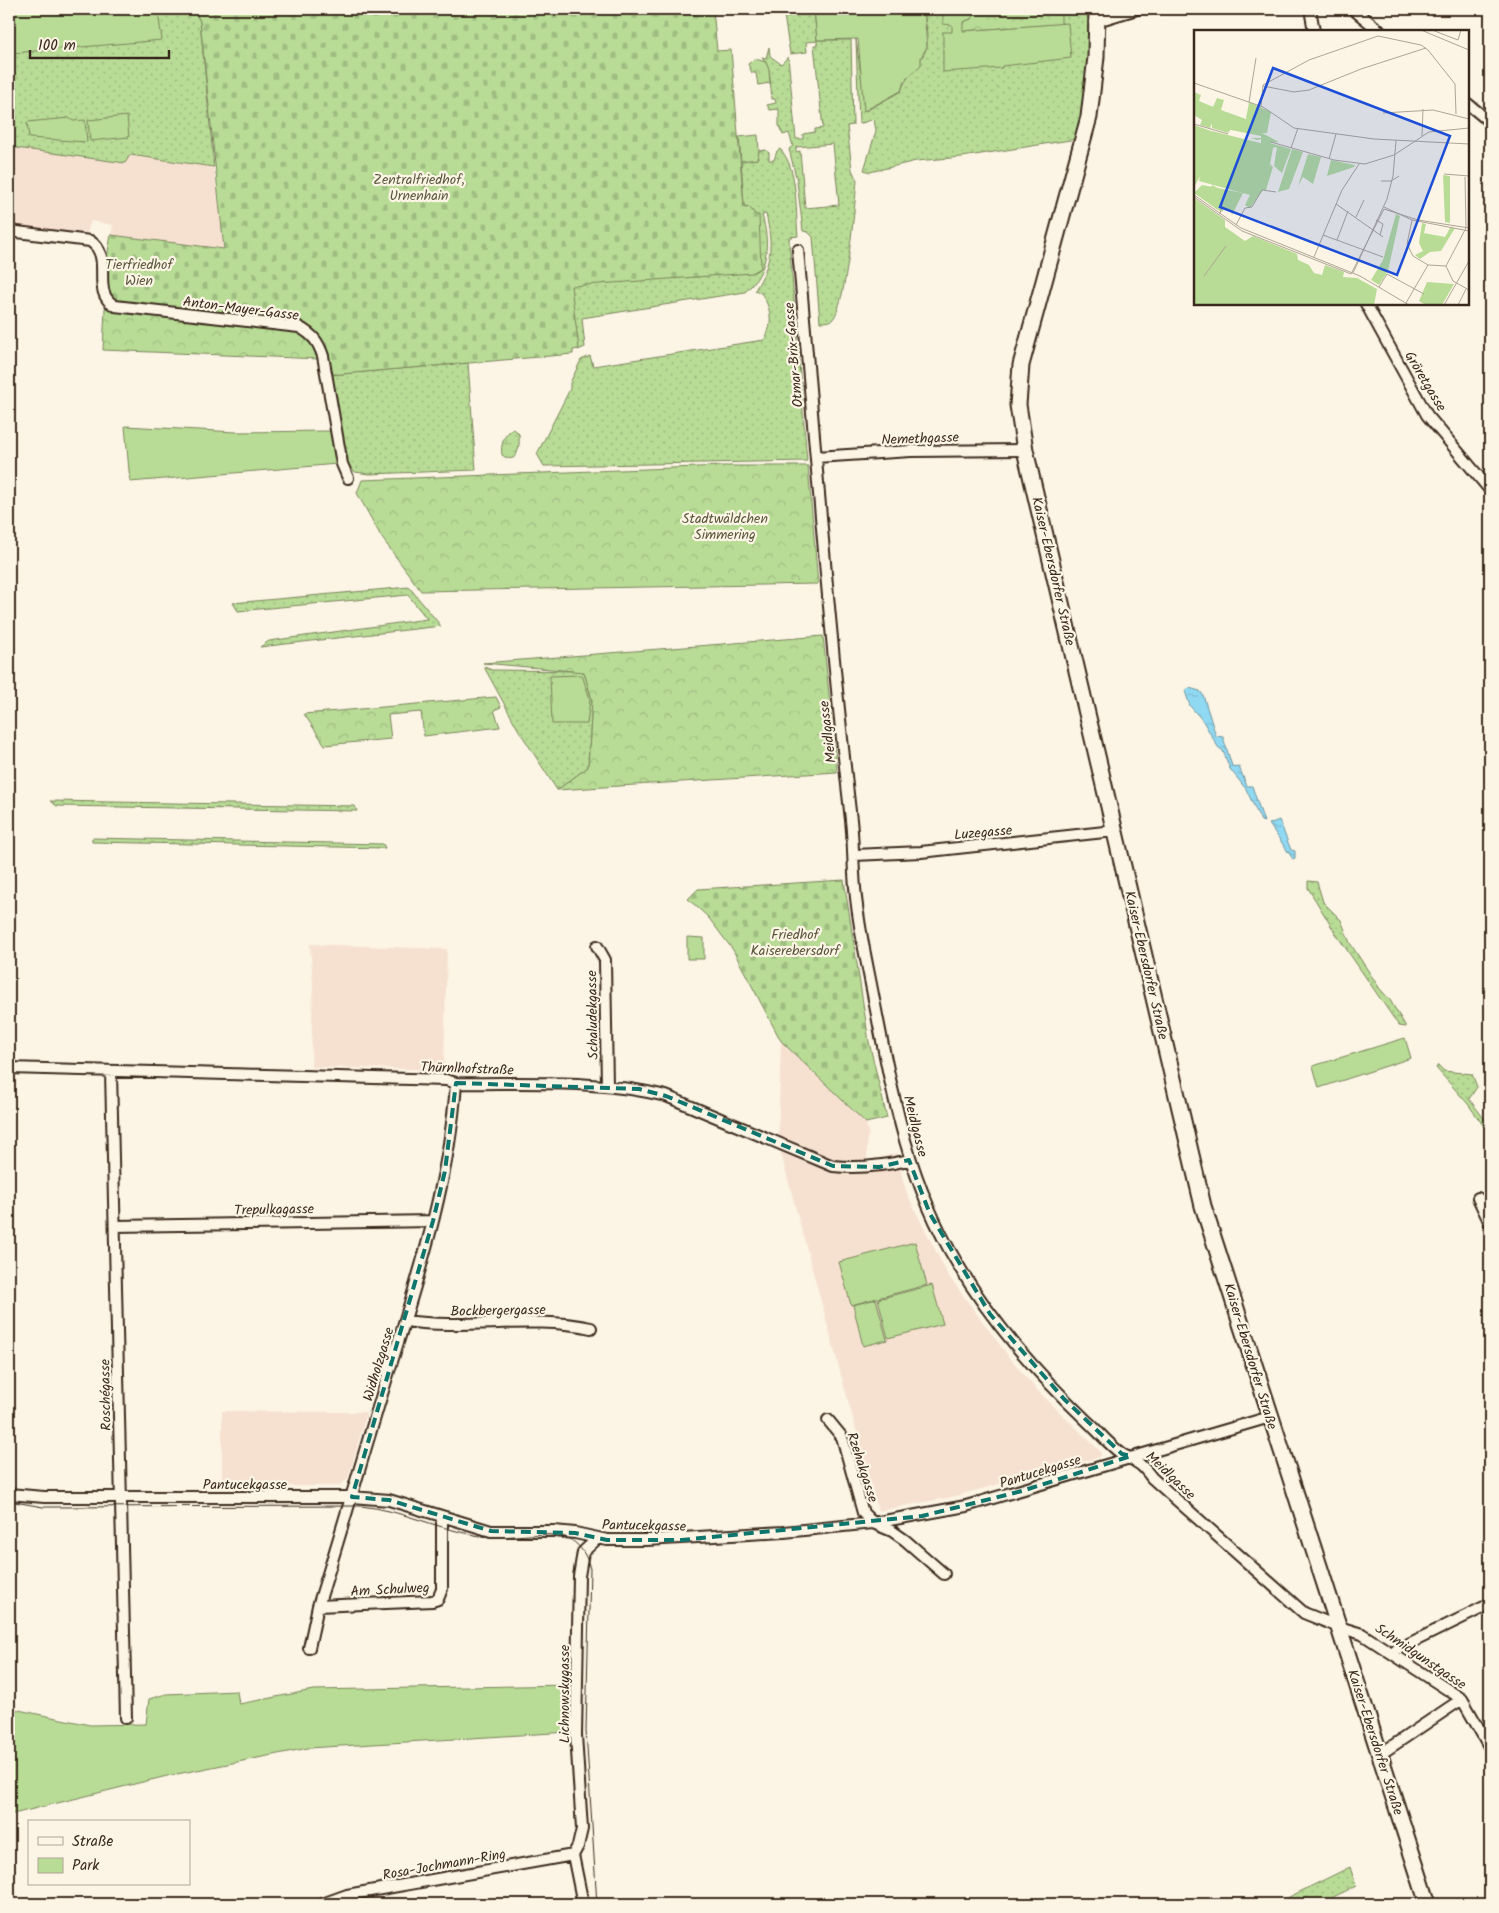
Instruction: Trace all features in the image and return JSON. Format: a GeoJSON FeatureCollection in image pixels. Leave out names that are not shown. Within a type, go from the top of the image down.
{"type":"FeatureCollection","features":[{"type":"Feature","properties":{"kind":"main road","name":"Kaiser-Ebersdorfer Straße"},"geometry":{"type":"LineString","coordinates":[[1097,15],[1096,57],[1089,117],[1021,365],[1018,405],[1025,450],[1203,1206],[1428,1904]]}},
{"type":"Feature","properties":{"kind":"street"},"geometry":{"type":"LineString","coordinates":[[1097,15],[1137,9]]}},
{"type":"Feature","properties":{"kind":"street"},"geometry":{"type":"LineString","coordinates":[[1310,9],[1314,30]]}},
{"type":"Feature","properties":{"kind":"street"},"geometry":{"type":"LineString","coordinates":[[1353,9],[1379,30]]}},
{"type":"Feature","properties":{"kind":"street"},"geometry":{"type":"LineString","coordinates":[[1469,105],[1490,122]]}},
{"type":"Feature","properties":{"kind":"street","name":"Anton-Mayer-Gasse"},"geometry":{"type":"LineString","coordinates":[[9,230],[90,241],[98,246],[102,253],[102,291],[109,302],[115,306],[299,327],[310,333],[318,342],[322,356],[342,464],[348,478]]}},
{"type":"Feature","properties":{"kind":"street","name":"Otmar-Brix-Gasse"},"geometry":{"type":"LineString","coordinates":[[798,250],[816,457]]}},
{"type":"Feature","properties":{"kind":"street","name":"Gröretgasse"},"geometry":{"type":"LineString","coordinates":[[1367,305],[1427,414],[1490,490]]}},
{"type":"Feature","properties":{"kind":"street","name":"Nemethgasse"},"geometry":{"type":"LineString","coordinates":[[816,457],[911,452],[1025,450]]}},
{"type":"Feature","properties":{"kind":"street","name":"Meidlgasse"},"geometry":{"type":"LineString","coordinates":[[816,457],[837,698],[854,855],[854,873],[869,974],[909,1160],[930,1214],[956,1263],[990,1314],[1021,1354],[1064,1399],[1122,1454],[1131,1456],[1159,1484],[1304,1612],[1339,1628]]}},
{"type":"Feature","properties":{"kind":"street","name":"Luzegasse"},"geometry":{"type":"LineString","coordinates":[[854,855],[921,852],[1056,839],[1114,831]]}},
{"type":"Feature","properties":{"kind":"street","name":"Schaludekgasse"},"geometry":{"type":"LineString","coordinates":[[597,946],[606,960],[607,1086]]}},
{"type":"Feature","properties":{"kind":"street","name":"Thürnlhofstraße"},"geometry":{"type":"LineString","coordinates":[[9,1068],[446,1080],[456,1083],[607,1086],[666,1096],[833,1166],[856,1169],[871,1168],[909,1160]]}},
{"type":"Feature","properties":{"kind":"street","name":"Roschégasse"},"geometry":{"type":"LineString","coordinates":[[111,1072],[126,1718]]}},
{"type":"Feature","properties":{"kind":"street","name":"Widholzgasse"},"geometry":{"type":"LineString","coordinates":[[309,1648],[318,1606],[406,1320],[433,1221],[445,1171],[456,1083]]}},
{"type":"Feature","properties":{"kind":"street"},"geometry":{"type":"LineString","coordinates":[[1478,1198],[1490,1223]]}},
{"type":"Feature","properties":{"kind":"street","name":"Trepulkagasse"},"geometry":{"type":"LineString","coordinates":[[115,1226],[433,1221]]}},
{"type":"Feature","properties":{"kind":"street","name":"Bockbergergasse"},"geometry":{"type":"LineString","coordinates":[[406,1320],[432,1324],[567,1323],[591,1328]]}},
{"type":"Feature","properties":{"kind":"street","name":"Pantucekgasse"},"geometry":{"type":"LineString","coordinates":[[9,1494],[44,1498],[121,1496],[380,1498],[491,1530],[561,1532],[598,1538],[647,1540],[710,1538],[873,1523],[966,1506],[1022,1491],[1131,1456],[1270,1416]]}},
{"type":"Feature","properties":{"kind":"street","name":"Rzehakgasse"},"geometry":{"type":"LineString","coordinates":[[828,1420],[842,1437],[863,1513],[873,1523],[892,1531],[905,1540],[944,1574]]}},
{"type":"Feature","properties":{"kind":"street","name":"Am Schulweg"},"geometry":{"type":"LineString","coordinates":[[318,1606],[432,1601],[439,1598],[442,1589],[442,1516]]}},
{"type":"Feature","properties":{"kind":"street","name":"Lichnowskygasse"},"geometry":{"type":"LineString","coordinates":[[573,1855],[578,1846],[582,1829],[576,1735],[579,1576],[583,1552],[598,1538]]}},
{"type":"Feature","properties":{"kind":"street"},"geometry":{"type":"LineString","coordinates":[[1392,1652],[1490,1604]]}},
{"type":"Feature","properties":{"kind":"street","name":"Schmidgunstgasse"},"geometry":{"type":"LineString","coordinates":[[1339,1628],[1362,1634],[1462,1699],[1490,1748]]}},
{"type":"Feature","properties":{"kind":"street"},"geometry":{"type":"LineString","coordinates":[[1379,1755],[1462,1699]]}},
{"type":"Feature","properties":{"kind":"street"},"geometry":{"type":"LineString","coordinates":[[573,1855],[583,1904]]}},
{"type":"Feature","properties":{"kind":"street","name":"Rosa-Jochmann-Ring"},"geometry":{"type":"LineString","coordinates":[[322,1904],[347,1895],[573,1855]]}},
{"type":"Feature","properties":{"kind":"highlighted area"},"geometry":{"type":"Polygon","coordinates":[[[456,1083],[639,1089],[666,1096],[833,1166],[879,1167],[909,1160],[930,1214],[990,1314],[1064,1399],[1122,1454],[1131,1456],[1022,1491],[922,1516],[682,1540],[607,1540],[575,1533],[491,1531],[389,1500],[352,1497],[433,1221],[445,1171],[456,1083]]]}},
{"type":"Feature","properties":{"kind":"shaded area"},"geometry":{"type":"Polygon","coordinates":[[[9,147],[125,163],[129,155],[214,167],[224,250],[111,235],[113,225],[91,221],[86,236],[9,226],[9,147]]]}},
{"type":"Feature","properties":{"kind":"shaded area"},"geometry":{"type":"Polygon","coordinates":[[[310,944],[447,949],[444,1070],[311,1067],[313,985],[310,944]]]}},
{"type":"Feature","properties":{"kind":"shaded area"},"geometry":{"type":"Polygon","coordinates":[[[781,1041],[866,1123],[869,1136],[867,1137],[867,1161],[898,1153],[908,1196],[948,1275],[1009,1357],[1038,1391],[1101,1452],[1100,1457],[952,1497],[878,1511],[778,1143],[781,1041]]]}},
{"type":"Feature","properties":{"kind":"shaded area"},"geometry":{"type":"Polygon","coordinates":[[[222,1411],[367,1412],[348,1479],[339,1486],[222,1486],[222,1411]]]}},
{"type":"Feature","properties":{"kind":"green space"},"geometry":{"type":"Polygon","coordinates":[[[9,9],[193,9],[200,21],[214,167],[130,155],[125,163],[9,147],[9,51],[11,50],[9,9]]]}},
{"type":"Feature","properties":{"kind":"green space"},"geometry":{"type":"Polygon","coordinates":[[[9,9],[177,9],[158,12],[162,40],[13,53],[11,32],[9,32],[9,9]]]}},
{"type":"Feature","properties":{"kind":"green space","name":"Zentralfriedhof, Urnenhain"},"geometry":{"type":"Polygon","coordinates":[[[193,9],[713,9],[717,51],[731,50],[744,206],[749,207],[756,215],[759,215],[761,268],[752,273],[571,286],[579,349],[573,350],[573,354],[330,375],[311,330],[117,304],[107,294],[106,263],[111,235],[224,249],[200,21],[193,9]]]}},
{"type":"Feature","properties":{"kind":"green space"},"geometry":{"type":"Polygon","coordinates":[[[783,9],[814,9],[817,40],[851,40],[853,125],[847,126],[852,170],[857,180],[849,254],[842,296],[832,320],[826,322],[820,322],[813,237],[808,232],[803,231],[797,181],[789,149],[793,146],[789,133],[783,135],[779,126],[779,109],[770,110],[767,105],[776,103],[775,99],[772,99],[769,70],[762,57],[766,58],[769,47],[770,56],[781,64],[788,57],[796,139],[803,139],[803,134],[815,132],[815,129],[823,128],[814,45],[817,45],[817,41],[806,42],[807,52],[790,54],[783,9]],[[833,144],[796,147],[796,152],[800,151],[805,208],[839,205],[833,144]]]}},
{"type":"Feature","properties":{"kind":"green space"},"geometry":{"type":"Polygon","coordinates":[[[814,9],[924,9],[927,47],[921,57],[921,65],[904,81],[901,91],[864,111],[858,39],[817,40],[814,9]]]}},
{"type":"Feature","properties":{"kind":"green space"},"geometry":{"type":"Polygon","coordinates":[[[924,9],[1097,9],[1083,138],[962,157],[916,161],[870,172],[864,170],[876,131],[874,119],[859,124],[856,39],[866,111],[901,91],[922,57],[927,45],[924,9]]]}},
{"type":"Feature","properties":{"kind":"green space"},"geometry":{"type":"Polygon","coordinates":[[[943,9],[976,9],[971,19],[963,22],[963,31],[1068,23],[1071,58],[1002,66],[1002,68],[943,72],[943,32],[952,32],[952,25],[943,24],[943,9]]]}},
{"type":"Feature","properties":{"kind":"green space"},"geometry":{"type":"Polygon","coordinates":[[[976,9],[1061,9],[1061,24],[962,31],[963,22],[971,19],[976,9]]]}},
{"type":"Feature","properties":{"kind":"green space"},"geometry":{"type":"Polygon","coordinates":[[[755,59],[766,62],[770,83],[758,85],[756,73],[752,73],[748,64],[755,59]]]}},
{"type":"Feature","properties":{"kind":"green space"},"geometry":{"type":"Polygon","coordinates":[[[127,116],[129,137],[90,141],[88,120],[127,116]]]}},
{"type":"Feature","properties":{"kind":"green space"},"geometry":{"type":"Polygon","coordinates":[[[69,118],[73,121],[85,120],[87,142],[29,138],[27,122],[69,118]]]}},
{"type":"Feature","properties":{"kind":"green space"},"geometry":{"type":"Polygon","coordinates":[[[758,135],[759,151],[757,159],[741,161],[739,137],[758,135]]]}},
{"type":"Feature","properties":{"kind":"green space"},"geometry":{"type":"Polygon","coordinates":[[[780,149],[790,167],[795,190],[798,236],[790,237],[789,240],[807,461],[544,466],[537,454],[570,389],[570,383],[581,360],[590,356],[593,366],[764,340],[770,322],[769,310],[761,293],[755,290],[765,271],[770,254],[770,235],[766,214],[762,215],[765,225],[766,256],[759,275],[745,292],[582,318],[585,347],[578,350],[570,285],[744,206],[741,161],[757,159],[759,151],[766,150],[769,153],[769,160],[774,160],[777,151],[780,149]]]}},
{"type":"Feature","properties":{"kind":"green space"},"geometry":{"type":"Polygon","coordinates":[[[105,308],[303,332],[316,345],[320,359],[103,350],[105,308]]]}},
{"type":"Feature","properties":{"kind":"green space"},"geometry":{"type":"Polygon","coordinates":[[[468,363],[476,470],[369,474],[355,472],[347,465],[330,375],[468,363]]]}},
{"type":"Feature","properties":{"kind":"green space"},"geometry":{"type":"Polygon","coordinates":[[[125,426],[236,432],[332,431],[337,464],[130,482],[125,426]]]}},
{"type":"Feature","properties":{"kind":"green space"},"geometry":{"type":"Polygon","coordinates":[[[514,429],[519,434],[517,454],[515,457],[507,458],[502,455],[502,444],[505,436],[514,429]]]}},
{"type":"Feature","properties":{"kind":"green space","name":"Stadtwäldchen Simmering"},"geometry":{"type":"Polygon","coordinates":[[[723,466],[808,466],[818,584],[421,591],[382,538],[357,493],[362,480],[723,466]]]}},
{"type":"Feature","properties":{"kind":"green space"},"geometry":{"type":"Polygon","coordinates":[[[409,587],[441,626],[260,647],[269,641],[427,619],[408,595],[238,611],[233,603],[409,587]]]}},
{"type":"Feature","properties":{"kind":"green space"},"geometry":{"type":"Polygon","coordinates":[[[823,636],[837,772],[557,790],[588,767],[592,700],[584,672],[483,663],[823,636]]]}},
{"type":"Feature","properties":{"kind":"green space"},"geometry":{"type":"Polygon","coordinates":[[[484,667],[492,670],[584,671],[592,700],[588,767],[557,790],[518,729],[484,667]]]}},
{"type":"Feature","properties":{"kind":"green space"},"geometry":{"type":"Polygon","coordinates":[[[582,675],[590,699],[587,724],[552,724],[550,676],[582,675]]]}},
{"type":"Feature","properties":{"kind":"green space"},"geometry":{"type":"Polygon","coordinates":[[[496,697],[501,707],[494,710],[500,727],[424,736],[421,712],[388,715],[391,739],[325,745],[304,714],[496,697]]]}},
{"type":"Feature","properties":{"kind":"green space"},"geometry":{"type":"Polygon","coordinates":[[[50,801],[355,806],[357,811],[57,806],[50,801]]]}},
{"type":"Feature","properties":{"kind":"green space"},"geometry":{"type":"Polygon","coordinates":[[[92,838],[383,844],[385,848],[92,842],[92,838]]]}},
{"type":"Feature","properties":{"kind":"green space","name":"Friedhof Kaiserebersdorf"},"geometry":{"type":"Polygon","coordinates":[[[844,880],[869,1042],[887,1118],[866,1123],[781,1041],[733,950],[708,917],[688,899],[698,889],[844,880]]]}},
{"type":"Feature","properties":{"kind":"green space"},"geometry":{"type":"Polygon","coordinates":[[[1308,881],[1317,882],[1323,902],[1341,920],[1350,943],[1380,989],[1390,1000],[1406,1027],[1399,1026],[1336,934],[1308,888],[1308,881]]]}},
{"type":"Feature","properties":{"kind":"green space"},"geometry":{"type":"Polygon","coordinates":[[[687,937],[704,938],[704,959],[687,959],[687,937]]]}},
{"type":"Feature","properties":{"kind":"green space"},"geometry":{"type":"Polygon","coordinates":[[[1405,1038],[1411,1058],[1319,1088],[1313,1066],[1405,1038]]]}},
{"type":"Feature","properties":{"kind":"green space"},"geometry":{"type":"Polygon","coordinates":[[[1438,1065],[1444,1071],[1472,1074],[1477,1087],[1469,1099],[1490,1126],[1490,1135],[1468,1104],[1436,1068],[1438,1065]]]}},
{"type":"Feature","properties":{"kind":"green space"},"geometry":{"type":"Polygon","coordinates":[[[915,1242],[927,1285],[851,1305],[839,1262],[915,1242]]]}},
{"type":"Feature","properties":{"kind":"green space"},"geometry":{"type":"Polygon","coordinates":[[[932,1285],[943,1324],[888,1338],[878,1299],[932,1285]]]}},
{"type":"Feature","properties":{"kind":"green space"},"geometry":{"type":"Polygon","coordinates":[[[876,1299],[887,1340],[863,1346],[853,1305],[876,1299]]]}},
{"type":"Feature","properties":{"kind":"green space"},"geometry":{"type":"Polygon","coordinates":[[[570,1685],[569,1732],[308,1748],[167,1776],[13,1814],[9,1813],[9,1708],[90,1725],[146,1724],[149,1699],[166,1694],[237,1691],[239,1704],[313,1690],[570,1685]]]}},
{"type":"Feature","properties":{"kind":"green space"},"geometry":{"type":"Polygon","coordinates":[[[1350,1867],[1356,1886],[1319,1904],[1275,1904],[1350,1867]]]}},
{"type":"Feature","properties":{"kind":"water"},"geometry":{"type":"Polygon","coordinates":[[[1189,688],[1200,691],[1203,695],[1216,736],[1223,737],[1232,766],[1239,767],[1247,786],[1252,786],[1264,822],[1261,821],[1246,789],[1230,769],[1223,751],[1218,747],[1203,721],[1190,706],[1185,691],[1189,688]]]}},
{"type":"Feature","properties":{"kind":"water"},"geometry":{"type":"Polygon","coordinates":[[[1279,820],[1291,850],[1295,851],[1295,858],[1293,859],[1269,824],[1279,820]]]}},
{"type":"Feature","properties":{"kind":"tram line"},"geometry":{"type":"LineString","coordinates":[[9,1501],[43,1507],[361,1506],[376,1508],[480,1536],[501,1537],[545,1534],[570,1539],[584,1554],[590,1569],[586,1731],[597,1904]]}},
{"type":"Feature","properties":{"kind":"park label","name":"Tierfriedhof Wien"},"geometry":{"type":"Point","coordinates":[139,272]}}]}
